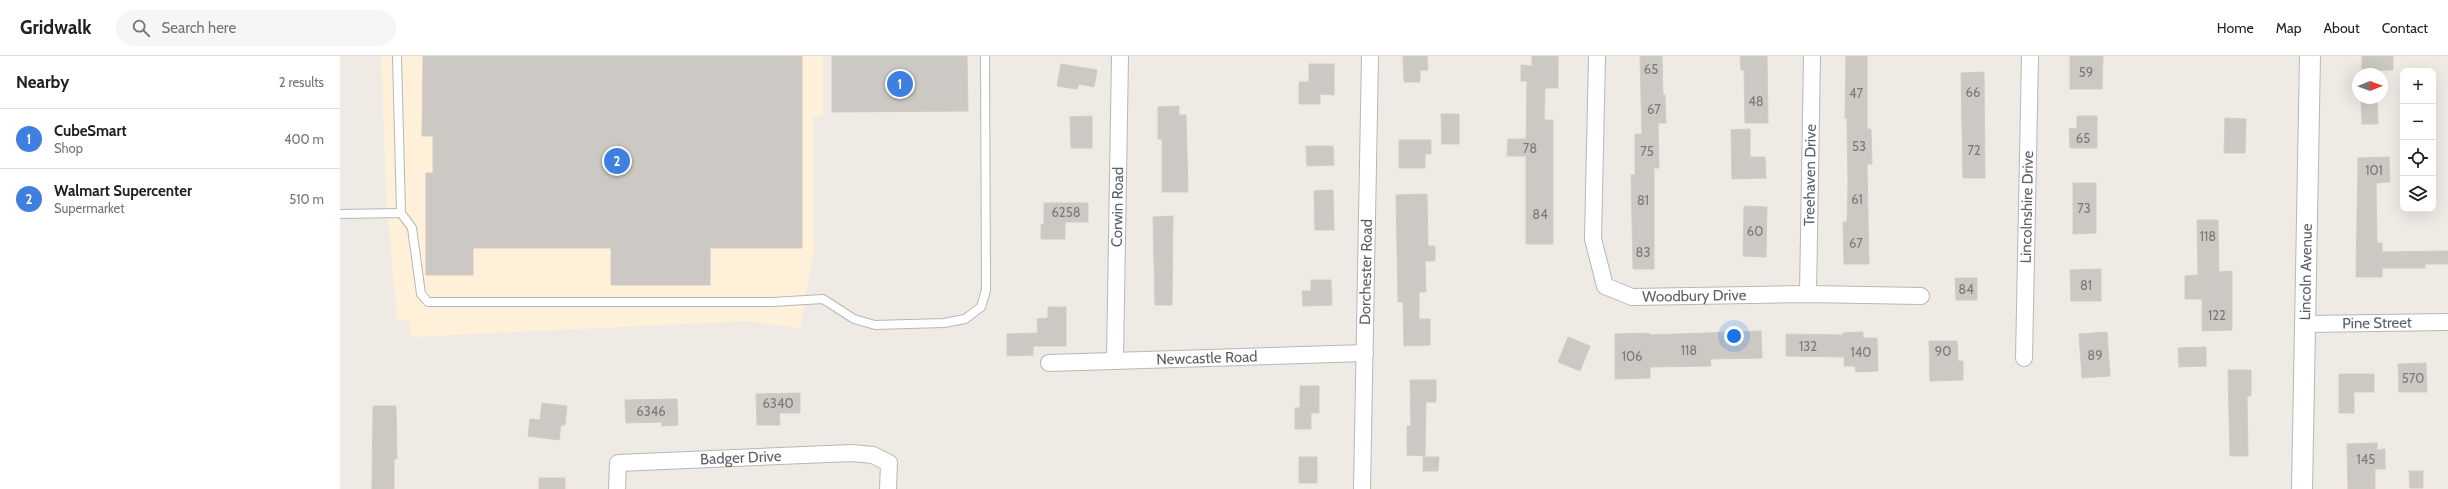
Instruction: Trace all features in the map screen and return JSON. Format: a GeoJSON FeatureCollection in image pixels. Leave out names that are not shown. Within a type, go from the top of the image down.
{"type":"FeatureCollection","features":[{"type":"Feature","properties":{"kind":"street","name":"Corwin Road"},"geometry":{"type":"LineString","coordinates":[[1115,359],[1120,56]]}},
{"type":"Feature","properties":{"kind":"street","name":"Dorchester Road"},"geometry":{"type":"LineString","coordinates":[[1362,489],[1370,56]]}},
{"type":"Feature","properties":{"kind":"street","name":"Woodbury Drive"},"geometry":{"type":"LineString","coordinates":[[1597,56],[1593,239],[1605,286],[1632,297],[1808,294],[1921,296]]}},
{"type":"Feature","properties":{"kind":"street","name":"Treehaven Drive"},"geometry":{"type":"LineString","coordinates":[[1808,294],[1812,56]]}},
{"type":"Feature","properties":{"kind":"street","name":"Lincolnshire Drive"},"geometry":{"type":"LineString","coordinates":[[2024,358],[2030,56]]}},
{"type":"Feature","properties":{"kind":"street","name":"Lincoln Avenue"},"geometry":{"type":"LineString","coordinates":[[2302,489],[2310,56]]}},
{"type":"Feature","properties":{"kind":"street","name":"Pine Street"},"geometry":{"type":"LineString","coordinates":[[2306,324],[2448,322]]}},
{"type":"Feature","properties":{"kind":"street","name":"Newcastle Road"},"geometry":{"type":"LineString","coordinates":[[1049,362],[1365,353]]}},
{"type":"Feature","properties":{"kind":"street","name":"Badger Drive"},"geometry":{"type":"LineString","coordinates":[[617,489],[618,463],[852,453],[873,455],[888,463],[888,489]]}},
{"type":"Feature","properties":{"kind":"lane"},"geometry":{"type":"LineString","coordinates":[[397,56],[401,213],[412,228],[422,294],[428,302],[772,302],[823,299],[854,319],[875,325],[944,323],[965,319],[981,307],[986,290],[985,56]]}},
{"type":"Feature","properties":{"kind":"lane"},"geometry":{"type":"LineString","coordinates":[[340,214],[401,213]]}},
{"type":"Feature","properties":{"kind":"shaded area"},"geometry":{"type":"Polygon","coordinates":[[[381,56],[823,56],[823,116],[813,117],[814,249],[800,328],[747,321],[410,337],[410,321],[397,319],[386,191],[381,56]]]}},
{"type":"Feature","properties":{"kind":"building"},"geometry":{"type":"Polygon","coordinates":[[[423,56],[802,56],[802,248],[710,248],[710,285],[611,285],[611,248],[473,248],[473,275],[426,275],[426,173],[433,173],[433,136],[422,136],[423,56]]]}},
{"type":"Feature","properties":{"kind":"building"},"geometry":{"type":"Polygon","coordinates":[[[832,56],[967,56],[968,111],[832,112],[832,56]]]}},
{"type":"Feature","properties":{"kind":"building"},"geometry":{"type":"Polygon","coordinates":[[[1403,56],[1427,56],[1428,70],[1420,70],[1420,82],[1404,82],[1403,56]]]}},
{"type":"Feature","properties":{"kind":"building"},"geometry":{"type":"Polygon","coordinates":[[[1532,56],[1558,56],[1558,88],[1545,88],[1544,120],[1553,120],[1553,244],[1526,244],[1526,156],[1507,156],[1508,139],[1526,139],[1527,81],[1521,81],[1521,65],[1532,66],[1532,56]]]}},
{"type":"Feature","properties":{"kind":"building"},"geometry":{"type":"Polygon","coordinates":[[[1640,56],[1662,56],[1663,95],[1665,95],[1666,123],[1658,123],[1659,168],[1654,168],[1654,269],[1633,269],[1631,175],[1635,175],[1635,134],[1642,134],[1640,56]]]}},
{"type":"Feature","properties":{"kind":"building"},"geometry":{"type":"Polygon","coordinates":[[[1740,56],[1767,56],[1768,123],[1745,123],[1744,70],[1741,70],[1740,56]]]}},
{"type":"Feature","properties":{"kind":"building"},"geometry":{"type":"Polygon","coordinates":[[[1846,56],[1867,56],[1867,129],[1871,129],[1872,164],[1867,164],[1869,264],[1844,264],[1843,222],[1847,222],[1848,184],[1847,118],[1845,118],[1846,56]]]}},
{"type":"Feature","properties":{"kind":"building"},"geometry":{"type":"Polygon","coordinates":[[[2070,56],[2103,56],[2102,89],[2070,89],[2070,56]]]}},
{"type":"Feature","properties":{"kind":"building"},"geometry":{"type":"Polygon","coordinates":[[[2362,56],[2393,56],[2393,70],[2388,70],[2388,68],[2362,68],[2362,56]]]}},
{"type":"Feature","properties":{"kind":"building"},"geometry":{"type":"Polygon","coordinates":[[[1061,64],[1097,70],[1094,87],[1079,84],[1077,89],[1057,86],[1061,64]]]}},
{"type":"Feature","properties":{"kind":"building"},"geometry":{"type":"Polygon","coordinates":[[[1309,64],[1334,64],[1334,95],[1320,94],[1320,104],[1299,104],[1299,82],[1309,82],[1309,64]]]}},
{"type":"Feature","properties":{"kind":"building"},"geometry":{"type":"Polygon","coordinates":[[[1984,72],[1985,178],[1963,178],[1961,73],[1984,72]]]}},
{"type":"Feature","properties":{"kind":"building"},"geometry":{"type":"Polygon","coordinates":[[[2361,104],[2377,104],[2378,124],[2362,124],[2361,104]]]}},
{"type":"Feature","properties":{"kind":"building"},"geometry":{"type":"Polygon","coordinates":[[[1179,106],[1179,115],[1186,115],[1188,192],[1162,192],[1162,139],[1158,139],[1158,107],[1179,106]]]}},
{"type":"Feature","properties":{"kind":"building"},"geometry":{"type":"Polygon","coordinates":[[[1441,114],[1459,114],[1459,144],[1442,144],[1441,114]]]}},
{"type":"Feature","properties":{"kind":"building"},"geometry":{"type":"Polygon","coordinates":[[[1092,116],[1092,148],[1071,148],[1070,117],[1092,116]]]}},
{"type":"Feature","properties":{"kind":"building"},"geometry":{"type":"Polygon","coordinates":[[[2077,116],[2097,116],[2097,148],[2070,148],[2069,129],[2077,128],[2077,116]]]}},
{"type":"Feature","properties":{"kind":"building"},"geometry":{"type":"Polygon","coordinates":[[[2225,118],[2246,119],[2245,153],[2224,153],[2225,118]]]}},
{"type":"Feature","properties":{"kind":"building"},"geometry":{"type":"Polygon","coordinates":[[[1750,129],[1750,157],[1765,157],[1766,178],[1732,179],[1731,130],[1750,129]]]}},
{"type":"Feature","properties":{"kind":"building"},"geometry":{"type":"Polygon","coordinates":[[[1399,140],[1431,140],[1431,154],[1425,154],[1425,168],[1399,168],[1399,140]]]}},
{"type":"Feature","properties":{"kind":"building"},"geometry":{"type":"Polygon","coordinates":[[[1306,146],[1333,146],[1334,165],[1307,166],[1306,146]]]}},
{"type":"Feature","properties":{"kind":"building"},"geometry":{"type":"Polygon","coordinates":[[[2389,157],[2390,182],[2376,183],[2377,243],[2382,243],[2382,252],[2448,251],[2448,264],[2425,264],[2425,268],[2382,268],[2382,277],[2356,277],[2358,158],[2389,157]]]}},
{"type":"Feature","properties":{"kind":"building"},"geometry":{"type":"Polygon","coordinates":[[[2073,183],[2096,183],[2096,233],[2073,234],[2073,183]]]}},
{"type":"Feature","properties":{"kind":"building"},"geometry":{"type":"Polygon","coordinates":[[[1333,190],[1334,230],[1315,230],[1314,191],[1333,190]]]}},
{"type":"Feature","properties":{"kind":"building"},"geometry":{"type":"Polygon","coordinates":[[[1427,194],[1428,246],[1435,246],[1435,261],[1425,261],[1426,292],[1419,292],[1419,319],[1430,319],[1430,345],[1404,346],[1403,302],[1398,302],[1396,195],[1427,194]]]}},
{"type":"Feature","properties":{"kind":"building"},"geometry":{"type":"Polygon","coordinates":[[[1044,203],[1088,203],[1088,222],[1065,222],[1065,239],[1041,239],[1041,225],[1044,224],[1044,203]]]}},
{"type":"Feature","properties":{"kind":"building"},"geometry":{"type":"Polygon","coordinates":[[[1744,206],[1767,207],[1766,257],[1743,256],[1744,206]]]}},
{"type":"Feature","properties":{"kind":"building"},"geometry":{"type":"Polygon","coordinates":[[[1173,216],[1172,305],[1155,305],[1153,217],[1173,216]]]}},
{"type":"Feature","properties":{"kind":"building"},"geometry":{"type":"Polygon","coordinates":[[[2197,220],[2218,220],[2219,272],[2232,271],[2232,330],[2202,331],[2202,299],[2185,299],[2185,276],[2198,275],[2197,220]]]}},
{"type":"Feature","properties":{"kind":"building"},"geometry":{"type":"Polygon","coordinates":[[[2101,269],[2101,301],[2071,301],[2070,270],[2101,269]]]}},
{"type":"Feature","properties":{"kind":"building"},"geometry":{"type":"Polygon","coordinates":[[[1955,278],[1977,278],[1977,300],[1956,300],[1955,278]]]}},
{"type":"Feature","properties":{"kind":"building"},"geometry":{"type":"Polygon","coordinates":[[[1311,280],[1331,280],[1332,305],[1303,306],[1302,291],[1311,291],[1311,280]]]}},
{"type":"Feature","properties":{"kind":"building"},"geometry":{"type":"Polygon","coordinates":[[[1048,307],[1066,307],[1066,346],[1033,346],[1033,355],[1007,356],[1007,334],[1038,333],[1037,319],[1048,318],[1048,307]]]}},
{"type":"Feature","properties":{"kind":"building"},"geometry":{"type":"Polygon","coordinates":[[[1761,331],[1762,358],[1710,359],[1711,366],[1650,367],[1650,378],[1615,379],[1615,334],[1649,333],[1649,335],[1761,331]]]}},
{"type":"Feature","properties":{"kind":"building"},"geometry":{"type":"Polygon","coordinates":[[[1863,332],[1863,338],[1877,338],[1878,371],[1856,372],[1855,366],[1844,366],[1844,357],[1786,356],[1786,334],[1843,335],[1843,333],[1863,332]]]}},
{"type":"Feature","properties":{"kind":"building"},"geometry":{"type":"Polygon","coordinates":[[[2107,332],[2110,376],[2082,378],[2079,334],[2107,332]]]}},
{"type":"Feature","properties":{"kind":"building"},"geometry":{"type":"Polygon","coordinates":[[[1568,337],[1590,346],[1580,371],[1558,362],[1568,337]]]}},
{"type":"Feature","properties":{"kind":"building"},"geometry":{"type":"Polygon","coordinates":[[[1929,341],[1957,341],[1958,361],[1963,361],[1963,380],[1930,381],[1929,341]]]}},
{"type":"Feature","properties":{"kind":"building"},"geometry":{"type":"Polygon","coordinates":[[[2206,347],[2206,366],[2179,367],[2178,348],[2206,347]]]}},
{"type":"Feature","properties":{"kind":"building"},"geometry":{"type":"Polygon","coordinates":[[[2426,363],[2427,392],[2399,392],[2398,364],[2426,363]]]}},
{"type":"Feature","properties":{"kind":"building"},"geometry":{"type":"Polygon","coordinates":[[[2228,370],[2251,370],[2251,396],[2247,396],[2248,456],[2230,456],[2228,370]]]}},
{"type":"Feature","properties":{"kind":"building"},"geometry":{"type":"Polygon","coordinates":[[[2339,374],[2374,374],[2374,392],[2354,392],[2354,413],[2339,413],[2339,374]]]}},
{"type":"Feature","properties":{"kind":"building"},"geometry":{"type":"Polygon","coordinates":[[[1410,380],[1436,380],[1436,402],[1426,402],[1425,456],[1407,455],[1407,426],[1411,426],[1410,380]]]}},
{"type":"Feature","properties":{"kind":"building"},"geometry":{"type":"Polygon","coordinates":[[[1300,386],[1319,386],[1319,413],[1311,413],[1311,429],[1295,429],[1295,408],[1300,408],[1300,386]]]}},
{"type":"Feature","properties":{"kind":"building"},"geometry":{"type":"Polygon","coordinates":[[[800,393],[800,413],[779,413],[780,425],[757,425],[756,394],[800,393]]]}},
{"type":"Feature","properties":{"kind":"building"},"geometry":{"type":"Polygon","coordinates":[[[677,399],[678,425],[662,426],[662,422],[626,423],[625,400],[677,399]]]}},
{"type":"Feature","properties":{"kind":"building"},"geometry":{"type":"Polygon","coordinates":[[[542,403],[567,406],[565,425],[561,425],[559,440],[528,436],[530,419],[540,420],[542,403]]]}},
{"type":"Feature","properties":{"kind":"building"},"geometry":{"type":"Polygon","coordinates":[[[373,406],[396,406],[397,459],[394,459],[394,489],[372,489],[373,406]]]}},
{"type":"Feature","properties":{"kind":"building"},"geometry":{"type":"Polygon","coordinates":[[[2377,443],[2377,450],[2385,449],[2385,469],[2375,469],[2375,489],[2348,489],[2347,444],[2377,443]]]}},
{"type":"Feature","properties":{"kind":"building"},"geometry":{"type":"Polygon","coordinates":[[[1299,457],[1317,457],[1317,483],[1299,483],[1299,457]]]}},
{"type":"Feature","properties":{"kind":"building"},"geometry":{"type":"Polygon","coordinates":[[[1423,457],[1439,457],[1438,471],[1423,471],[1423,457]]]}},
{"type":"Feature","properties":{"kind":"building"},"geometry":{"type":"Polygon","coordinates":[[[2409,471],[2423,471],[2423,488],[2410,488],[2409,471]]]}},
{"type":"Feature","properties":{"kind":"building"},"geometry":{"type":"Polygon","coordinates":[[[539,478],[565,478],[565,489],[539,489],[539,478]]]}},
{"type":"Feature","properties":{"kind":"place","name":"CubeSmart"},"geometry":{"type":"Point","coordinates":[900,84]}},
{"type":"Feature","properties":{"kind":"place","name":"Walmart Supercenter"},"geometry":{"type":"Point","coordinates":[617,161]}}]}
